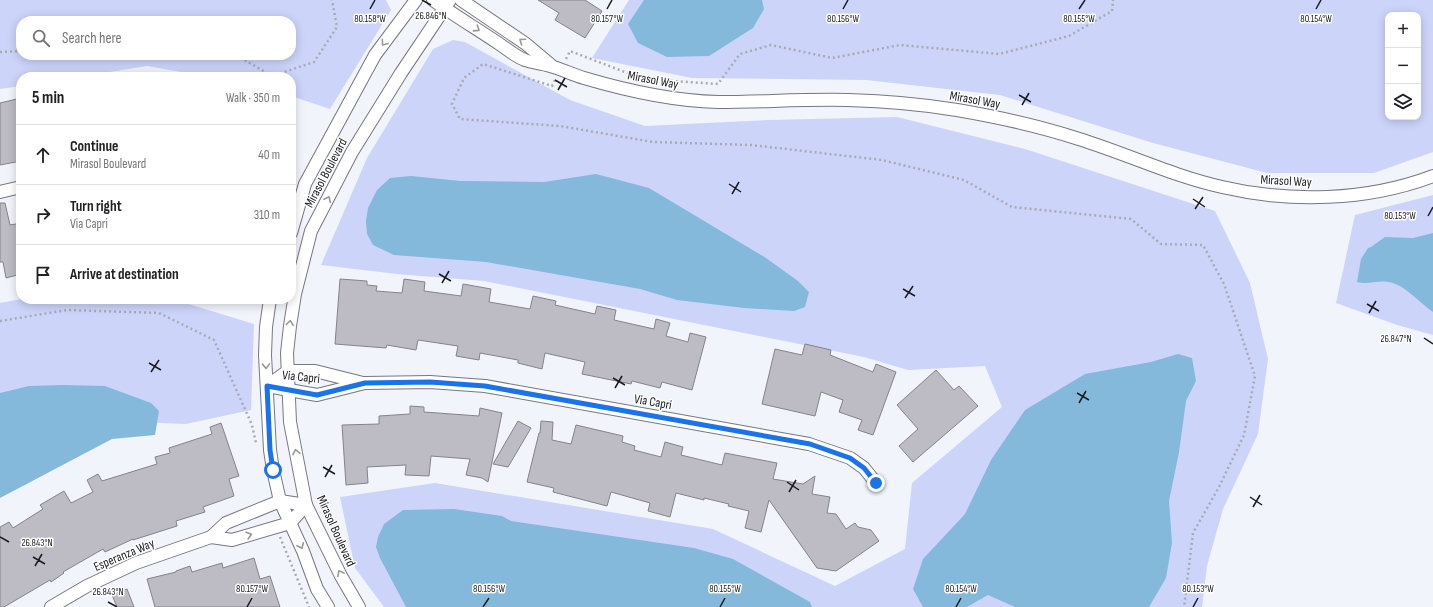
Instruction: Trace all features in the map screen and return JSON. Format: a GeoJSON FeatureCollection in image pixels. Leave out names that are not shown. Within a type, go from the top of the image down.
{"type":"FeatureCollection","features":[{"type":"Feature","properties":{"kind":"street","name":"Mirasol Boulevard"},"geometry":{"type":"LineString","coordinates":[[296,207],[306,184],[375,55],[416,0]]}},
{"type":"Feature","properties":{"kind":"street","name":"Mirasol Way"},"geometry":{"type":"LineString","coordinates":[[433,0],[447,4],[524,60],[556,68],[582,78],[652,95],[684,100],[716,102],[849,100],[908,104],[973,113],[1037,127],[1079,139],[1198,180],[1221,187],[1253,193],[1292,197],[1332,196],[1363,193],[1395,187],[1433,176]]}},
{"type":"Feature","properties":{"kind":"street","name":"Mirasol Way"},"geometry":{"type":"LineString","coordinates":[[461,0],[526,44],[556,68]]}},
{"type":"Feature","properties":{"kind":"street","name":"Mirasol Boulevard"},"geometry":{"type":"LineString","coordinates":[[296,290],[311,232],[352,152],[401,73],[447,4]]}},
{"type":"Feature","properties":{"kind":"street"},"geometry":{"type":"LineString","coordinates":[[0,192],[16,188]]}},
{"type":"Feature","properties":{"kind":"street"},"geometry":{"type":"LineString","coordinates":[[296,214],[311,232]]}},
{"type":"Feature","properties":{"kind":"street"},"geometry":{"type":"LineString","coordinates":[[296,231],[311,232]]}},
{"type":"Feature","properties":{"kind":"street"},"geometry":{"type":"LineString","coordinates":[[269,304],[266,327],[267,386],[270,450],[273,470],[280,502],[303,551],[317,589],[328,607]]}},
{"type":"Feature","properties":{"kind":"street","name":"Mirasol Boulevard"},"geometry":{"type":"LineString","coordinates":[[294,304],[287,353],[290,422],[306,505],[338,570],[359,607]]}},
{"type":"Feature","properties":{"kind":"street","name":"Via Capri"},"geometry":{"type":"LineString","coordinates":[[267,386],[288,371],[315,370],[365,383]]}},
{"type":"Feature","properties":{"kind":"street","name":"Via Capri"},"geometry":{"type":"LineString","coordinates":[[267,386],[317,395],[365,383],[430,382],[485,386],[810,444],[850,458],[864,468],[876,483]]}},
{"type":"Feature","properties":{"kind":"street","name":"Esperanza Way"},"geometry":{"type":"LineString","coordinates":[[52,607],[87,586],[136,563],[211,537],[226,522],[280,502],[306,505]]}},
{"type":"Feature","properties":{"kind":"street"},"geometry":{"type":"LineString","coordinates":[[290,523],[306,505]]}},
{"type":"Feature","properties":{"kind":"street","name":"Esperanza Way"},"geometry":{"type":"LineString","coordinates":[[211,537],[232,540],[290,523]]}},
{"type":"Feature","properties":{"kind":"path"},"geometry":{"type":"LineString","coordinates":[[284,72],[314,62],[337,27],[332,0]]}},
{"type":"Feature","properties":{"kind":"path"},"geometry":{"type":"LineString","coordinates":[[1113,0],[1112,12],[1069,36],[999,54],[900,45],[832,58],[771,45],[740,54],[718,84],[643,79],[570,50],[556,68],[552,86],[483,64],[464,78],[452,104],[460,119],[560,126],[653,142],[751,145],[882,160],[964,180],[1012,207],[1131,219],[1161,244],[1203,245],[1224,284],[1255,376],[1244,435],[1220,487],[1193,534],[1184,607]]}},
{"type":"Feature","properties":{"kind":"path"},"geometry":{"type":"LineString","coordinates":[[0,52],[16,51]]}},
{"type":"Feature","properties":{"kind":"path"},"geometry":{"type":"LineString","coordinates":[[245,60],[265,72]]}},
{"type":"Feature","properties":{"kind":"path"},"geometry":{"type":"LineString","coordinates":[[0,320],[67,310],[159,313],[214,340],[252,425],[257,447]]}},
{"type":"Feature","properties":{"kind":"path"},"geometry":{"type":"LineString","coordinates":[[276,527],[309,607]]}},
{"type":"Feature","properties":{"kind":"shaded area"},"geometry":{"type":"Polygon","coordinates":[[[0,0],[386,0],[391,10],[330,109],[296,98],[296,72],[181,72],[147,66],[110,72],[16,72],[16,87],[0,89],[0,0]]]}},
{"type":"Feature","properties":{"kind":"shaded area"},"geometry":{"type":"Polygon","coordinates":[[[629,0],[1433,0],[1433,152],[1374,173],[1267,173],[1153,143],[1000,95],[866,80],[692,78],[592,58],[629,0]]]}},
{"type":"Feature","properties":{"kind":"shaded area"},"geometry":{"type":"Polygon","coordinates":[[[644,0],[762,0],[764,9],[753,28],[709,56],[667,57],[638,43],[628,24],[644,0]]]}},
{"type":"Feature","properties":{"kind":"shaded area"},"geometry":{"type":"Polygon","coordinates":[[[453,40],[465,42],[570,100],[645,126],[769,120],[897,117],[1025,149],[1215,211],[1250,283],[1268,359],[1258,434],[1223,509],[1207,566],[1202,607],[384,607],[355,568],[340,497],[435,483],[713,529],[835,586],[905,549],[912,483],[1002,407],[985,366],[908,370],[864,357],[484,281],[397,274],[321,265],[367,158],[433,49],[453,40]]]}},
{"type":"Feature","properties":{"kind":"shaded area"},"geometry":{"type":"Polygon","coordinates":[[[596,174],[649,188],[766,258],[798,281],[809,292],[805,307],[794,311],[744,308],[677,300],[640,289],[486,262],[394,255],[373,245],[367,234],[366,221],[368,208],[377,190],[390,178],[411,176],[461,181],[544,182],[596,174]]]}},
{"type":"Feature","properties":{"kind":"shaded area"},"geometry":{"type":"Polygon","coordinates":[[[1433,195],[1433,335],[1397,325],[1336,303],[1355,215],[1433,195]]]}},
{"type":"Feature","properties":{"kind":"shaded area"},"geometry":{"type":"Polygon","coordinates":[[[1433,233],[1433,312],[1406,290],[1394,283],[1357,282],[1361,259],[1368,248],[1385,237],[1413,238],[1433,233]]]}},
{"type":"Feature","properties":{"kind":"shaded area"},"geometry":{"type":"Polygon","coordinates":[[[16,300],[16,304],[188,304],[254,324],[251,410],[186,424],[32,418],[0,439],[0,303],[16,300]]]}},
{"type":"Feature","properties":{"kind":"shaded area"},"geometry":{"type":"Polygon","coordinates":[[[1178,354],[1192,358],[1196,381],[1186,401],[1179,452],[1169,501],[1172,543],[1166,578],[1149,607],[1015,607],[988,595],[967,607],[923,607],[913,589],[923,559],[965,514],[991,460],[1025,410],[1085,374],[1151,362],[1178,354]]]}},
{"type":"Feature","properties":{"kind":"shaded area"},"geometry":{"type":"Polygon","coordinates":[[[29,386],[105,386],[151,403],[159,411],[155,435],[112,439],[0,498],[0,393],[29,386]]]}},
{"type":"Feature","properties":{"kind":"shaded area"},"geometry":{"type":"Polygon","coordinates":[[[454,509],[502,516],[511,521],[694,548],[733,559],[810,602],[812,607],[406,607],[380,558],[376,547],[378,537],[384,524],[403,510],[454,509]]]}},
{"type":"Feature","properties":{"kind":"building"},"geometry":{"type":"Polygon","coordinates":[[[538,0],[585,0],[602,11],[585,38],[555,20],[559,13],[538,0]]]}},
{"type":"Feature","properties":{"kind":"building"},"geometry":{"type":"Polygon","coordinates":[[[16,99],[16,162],[0,165],[0,103],[16,99]]]}},
{"type":"Feature","properties":{"kind":"building"},"geometry":{"type":"Polygon","coordinates":[[[0,203],[5,203],[10,225],[16,224],[16,275],[6,278],[3,262],[0,262],[0,203]]]}},
{"type":"Feature","properties":{"kind":"building"},"geometry":{"type":"Polygon","coordinates":[[[340,279],[367,281],[367,285],[377,286],[376,291],[402,293],[404,279],[425,282],[424,291],[461,296],[463,284],[491,289],[489,302],[530,309],[533,296],[556,301],[555,305],[595,314],[597,306],[616,310],[614,320],[654,329],[656,319],[670,323],[666,336],[688,342],[690,333],[706,337],[692,390],[662,382],[660,388],[632,381],[631,384],[582,374],[585,362],[545,353],[542,369],[518,363],[518,360],[480,353],[479,360],[456,356],[458,346],[418,340],[416,350],[387,345],[386,348],[335,344],[340,279]]]}},
{"type":"Feature","properties":{"kind":"building"},"geometry":{"type":"Polygon","coordinates":[[[805,344],[831,350],[830,355],[873,372],[876,364],[896,372],[873,435],[858,430],[862,420],[839,412],[843,400],[821,392],[815,416],[762,404],[775,349],[802,355],[805,344]]]}},
{"type":"Feature","properties":{"kind":"building"},"geometry":{"type":"Polygon","coordinates":[[[936,370],[954,390],[959,386],[978,406],[913,462],[899,446],[918,429],[897,405],[936,370]]]}},
{"type":"Feature","properties":{"kind":"building"},"geometry":{"type":"Polygon","coordinates":[[[410,406],[424,407],[424,412],[479,416],[480,408],[502,413],[488,482],[482,478],[466,475],[470,459],[431,456],[429,476],[405,475],[406,465],[367,467],[368,483],[346,485],[342,425],[379,424],[379,416],[410,414],[410,406]]]}},
{"type":"Feature","properties":{"kind":"building"},"geometry":{"type":"Polygon","coordinates":[[[518,421],[531,428],[508,467],[493,464],[518,421]]]}},
{"type":"Feature","properties":{"kind":"building"},"geometry":{"type":"Polygon","coordinates":[[[541,421],[553,422],[552,440],[571,444],[576,425],[623,436],[622,442],[635,446],[634,450],[661,457],[665,442],[683,447],[681,455],[722,465],[725,453],[777,463],[773,479],[803,484],[815,476],[812,494],[830,497],[827,513],[836,514],[846,529],[855,523],[858,527],[871,530],[879,541],[836,571],[817,568],[769,500],[761,532],[745,528],[749,511],[704,498],[704,500],[676,493],[670,517],[648,511],[650,503],[611,492],[607,506],[553,492],[554,488],[527,482],[540,433],[541,421]]]}},
{"type":"Feature","properties":{"kind":"building"},"geometry":{"type":"Polygon","coordinates":[[[221,423],[239,476],[229,479],[234,496],[203,507],[205,512],[176,521],[177,526],[133,539],[105,552],[103,549],[63,572],[64,573],[51,582],[50,580],[4,607],[0,607],[0,527],[9,522],[13,528],[43,509],[40,505],[64,491],[71,503],[93,492],[87,480],[98,474],[102,481],[157,464],[155,457],[170,453],[169,448],[212,434],[210,427],[221,423]]]}},
{"type":"Feature","properties":{"kind":"building"},"geometry":{"type":"Polygon","coordinates":[[[254,558],[260,579],[270,576],[280,607],[155,607],[147,579],[176,572],[190,566],[192,572],[222,563],[223,568],[254,558]]]}},
{"type":"Feature","properties":{"kind":"building"},"geometry":{"type":"Polygon","coordinates":[[[127,589],[134,607],[117,607],[112,595],[127,589]]]}},
{"type":"Feature","properties":{"kind":"route"},"geometry":{"type":"LineString","coordinates":[[273,470],[270,450],[267,386],[317,395],[365,383],[430,382],[485,386],[810,444],[850,458],[864,468],[876,483]]}}]}
